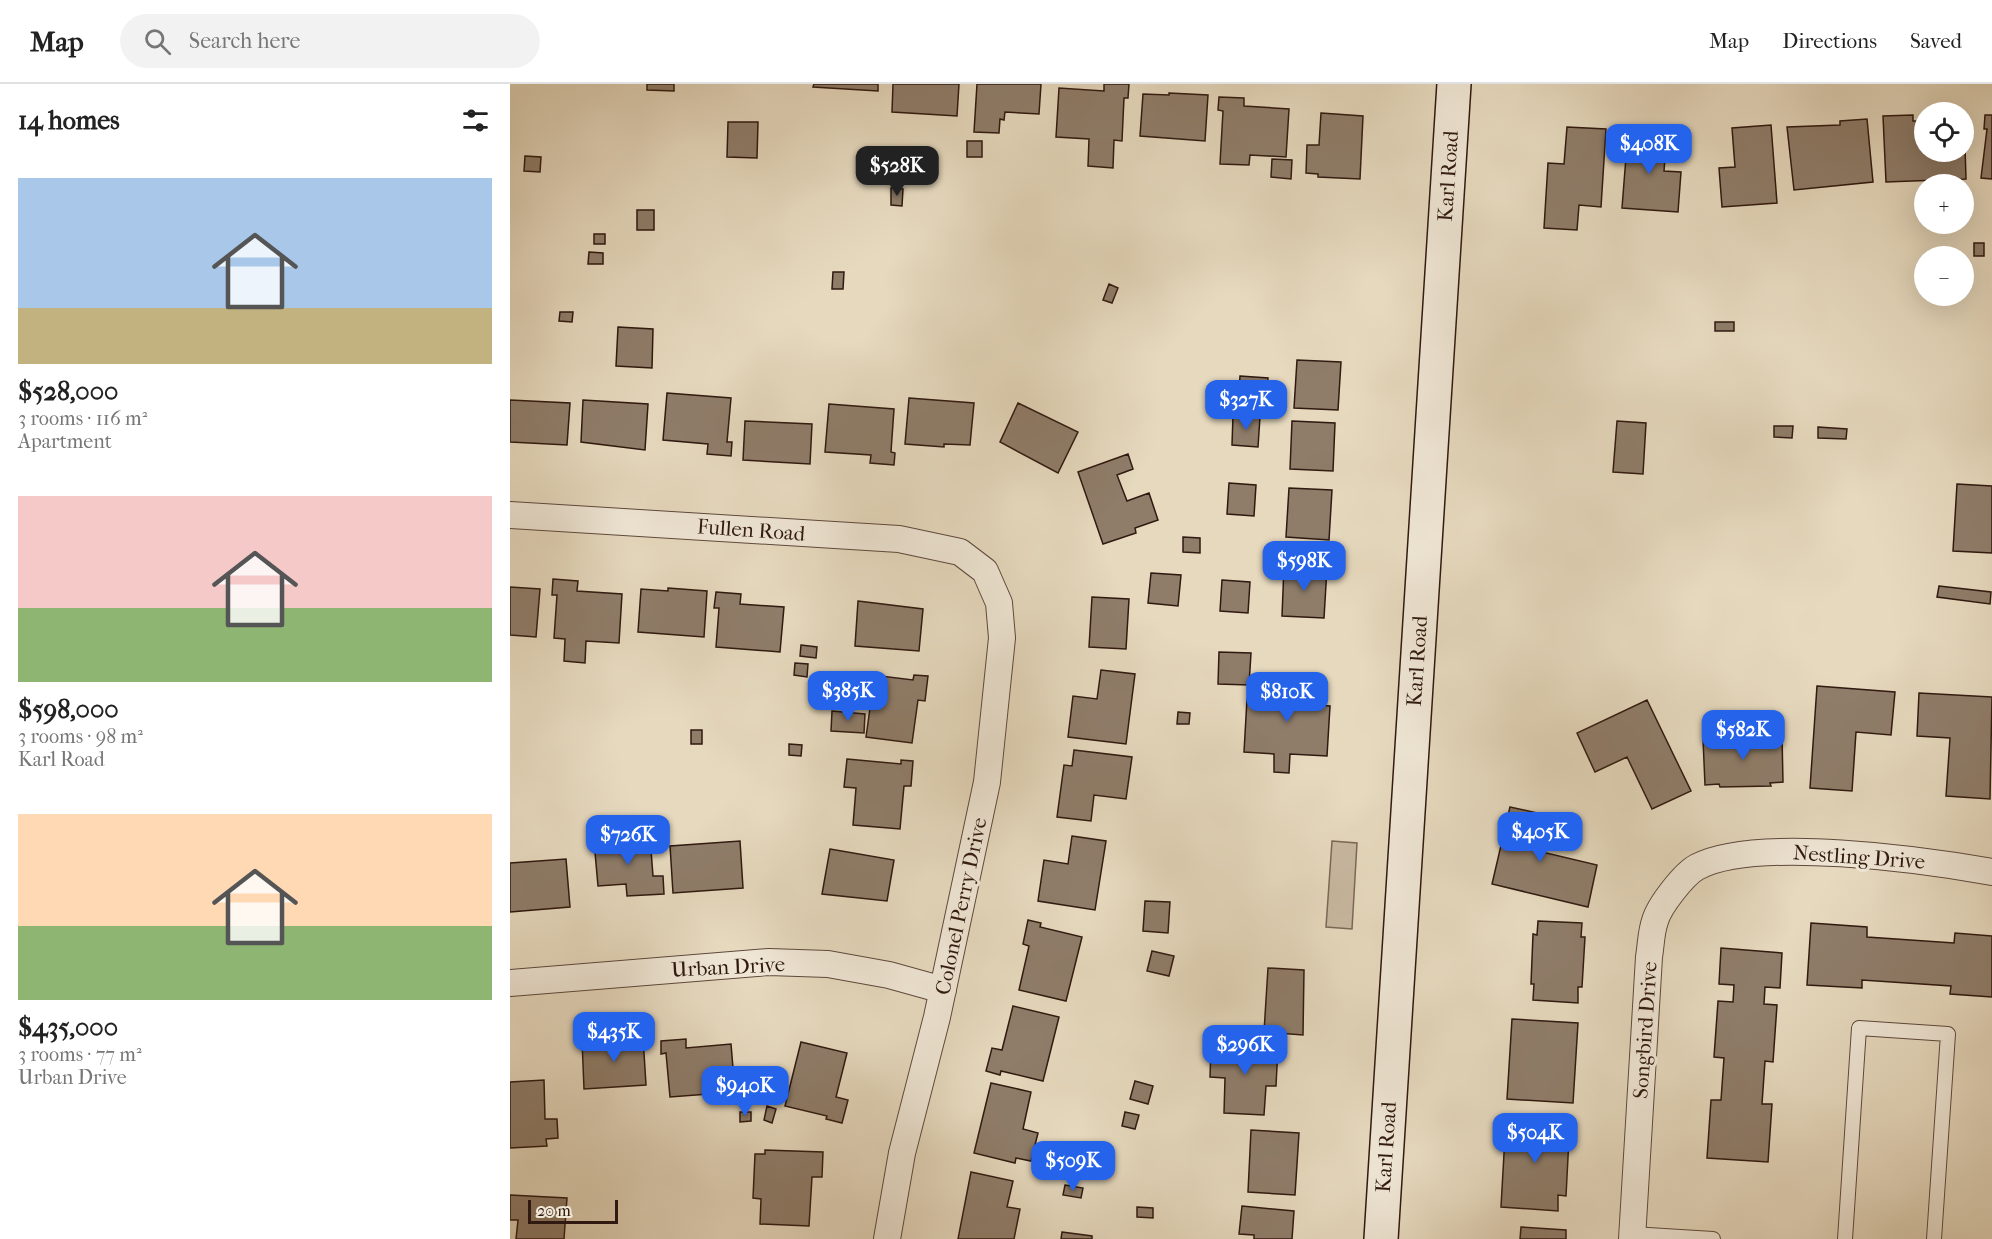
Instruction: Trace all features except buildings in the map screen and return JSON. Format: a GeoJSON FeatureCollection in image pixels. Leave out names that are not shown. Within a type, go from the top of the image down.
{"type":"FeatureCollection","features":[{"type":"Feature","properties":{"kind":"main road","name":"Karl Road"},"geometry":{"type":"LineString","coordinates":[[1381,1239],[1454,84]]}},
{"type":"Feature","properties":{"kind":"street","name":"Fullen Road"},"geometry":{"type":"LineString","coordinates":[[510,515],[899,539],[960,552],[985,571]]}},
{"type":"Feature","properties":{"kind":"street","name":"Colonel Perry Drive"},"geometry":{"type":"LineString","coordinates":[[886,1239],[902,1153],[943,990],[987,782],[1002,638],[999,603],[985,571]]}},
{"type":"Feature","properties":{"kind":"street","name":"Nestling Drive"},"geometry":{"type":"LineString","coordinates":[[1726,856],[1787,851],[1939,862],[1992,872]]}},
{"type":"Feature","properties":{"kind":"street","name":"Songbird Drive"},"geometry":{"type":"LineString","coordinates":[[1632,1236],[1649,957],[1655,919],[1675,888],[1695,868],[1726,856]]}},
{"type":"Feature","properties":{"kind":"street","name":"Urban Drive"},"geometry":{"type":"LineString","coordinates":[[510,983],[769,962],[828,964],[890,975],[943,990]]}},
{"type":"Feature","properties":{"kind":"lane"},"geometry":{"type":"LineString","coordinates":[[1845,1239],[1859,1028],[1948,1034],[1934,1239]]}},
{"type":"Feature","properties":{"kind":"lane"},"geometry":{"type":"LineString","coordinates":[[1632,1236],[1713,1239]]}},
{"type":"Feature","properties":{"kind":"shaded area"},"geometry":{"type":"Polygon","coordinates":[[[1332,841],[1357,843],[1352,929],[1326,927],[1332,841]]]}}]}
